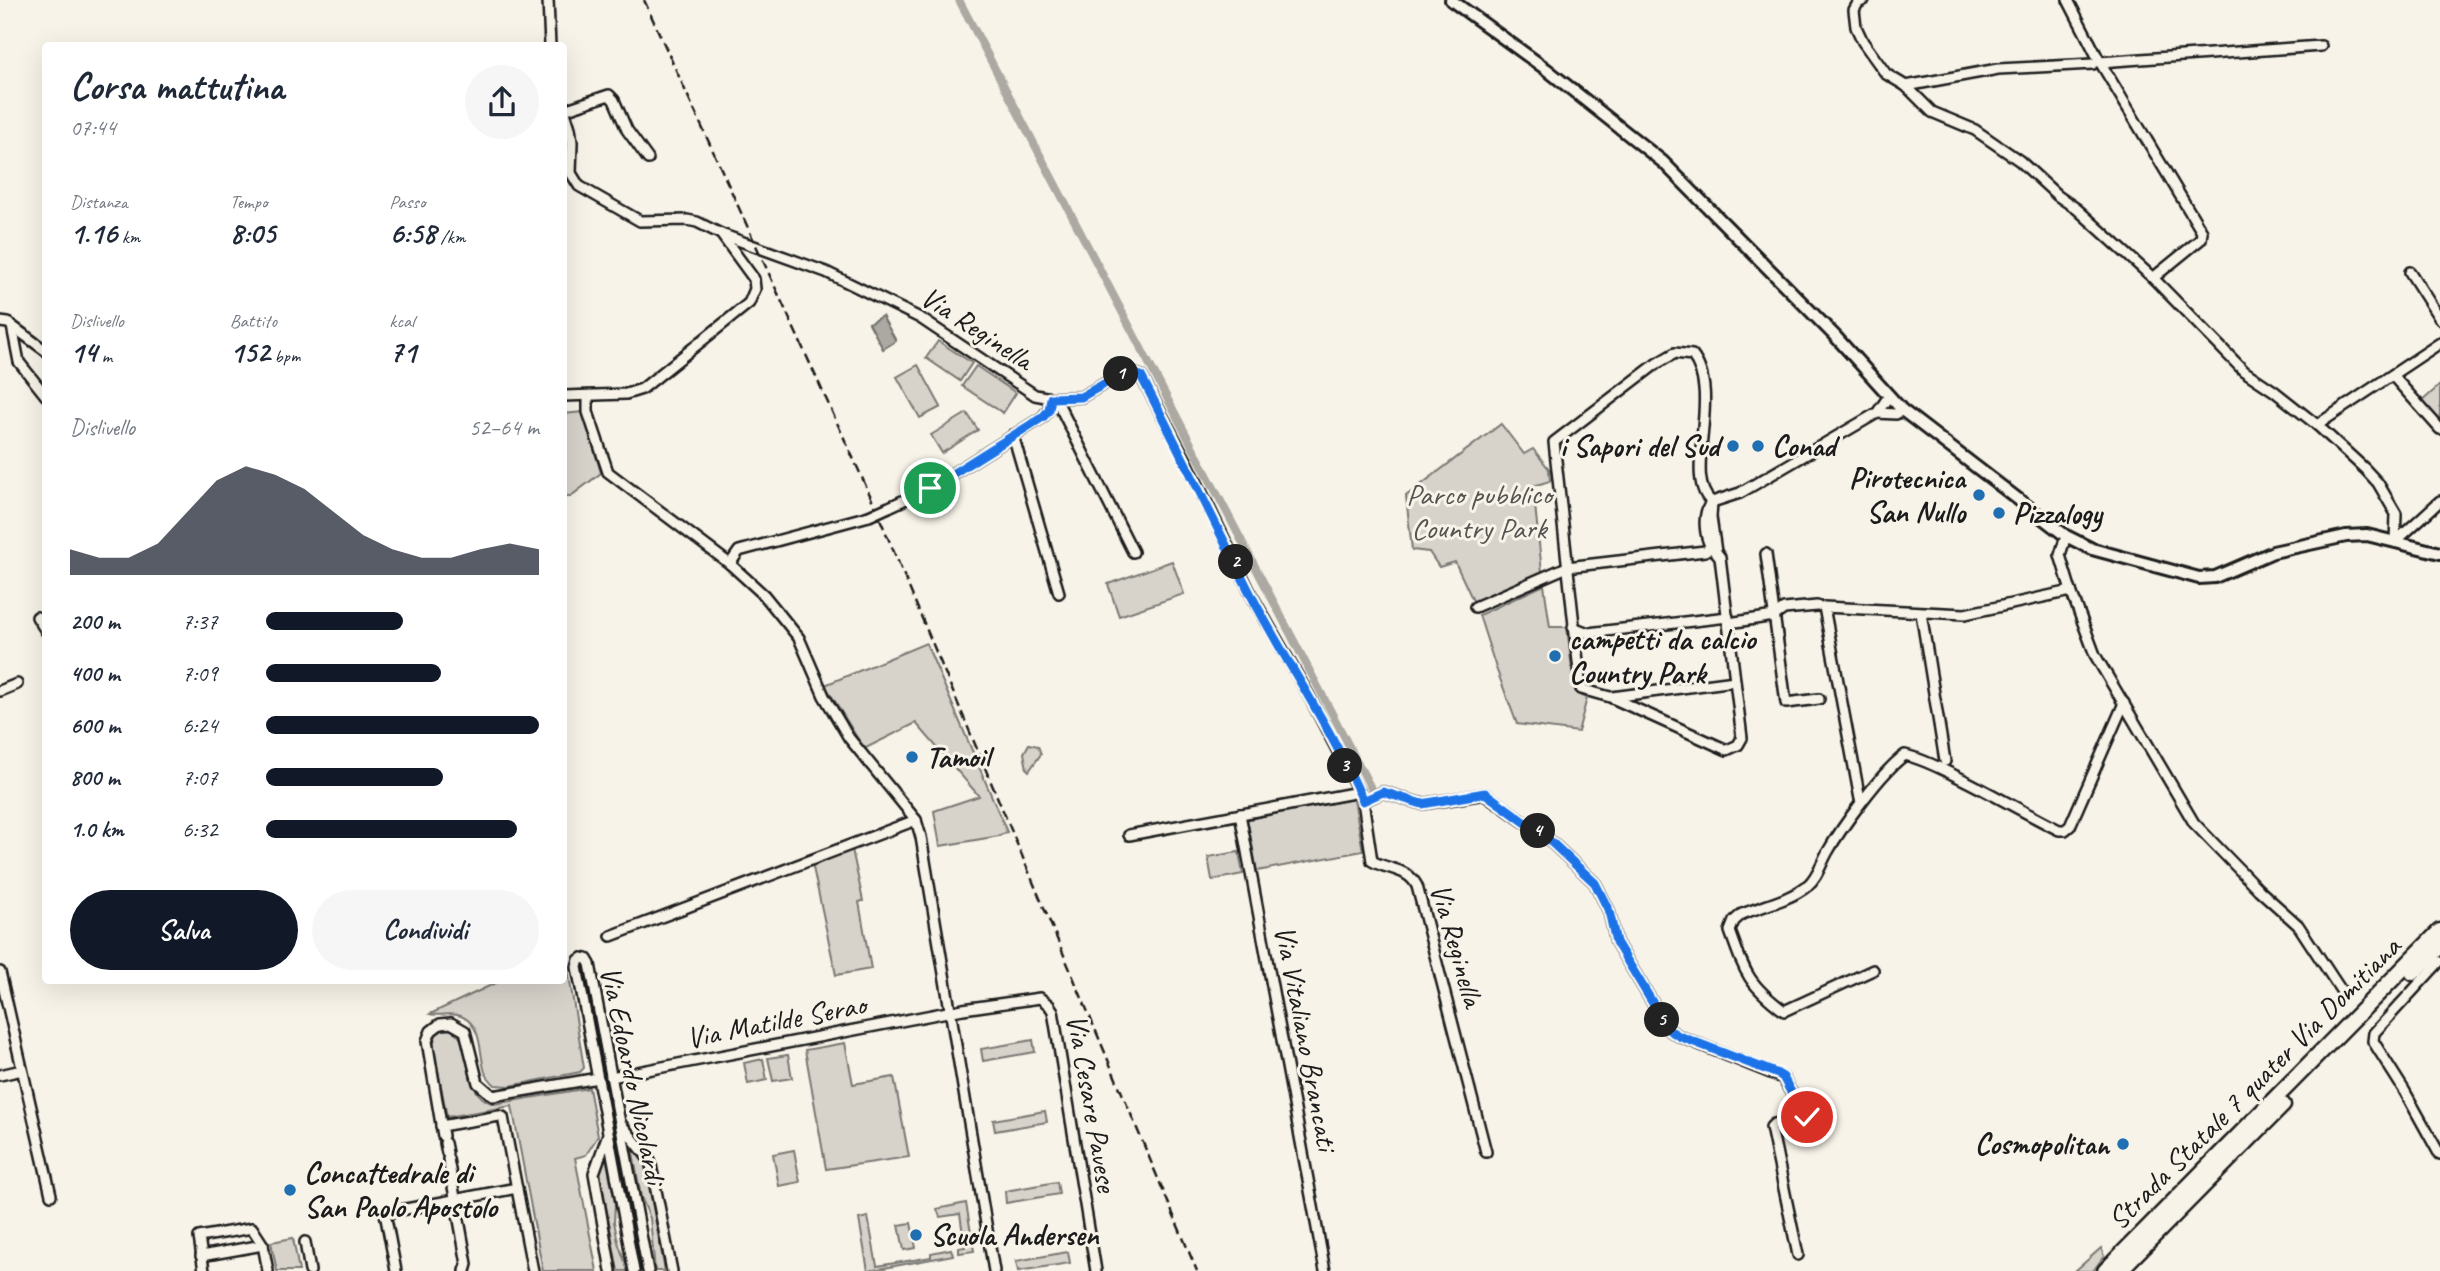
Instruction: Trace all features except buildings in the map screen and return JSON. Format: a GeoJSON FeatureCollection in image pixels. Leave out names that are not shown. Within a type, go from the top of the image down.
{"type":"FeatureCollection","features":[{"type":"Feature","properties":{"kind":"highway","name":"Strada Statale 7 quater Via Domitiana"},"geometry":{"type":"LineString","coordinates":[[2105,1271],[2440,931]]}},
{"type":"Feature","properties":{"kind":"highway","name":"Strada Statale 7 quater Via Domitiana"},"geometry":{"type":"LineString","coordinates":[[2119,1271],[2440,946]]}},
{"type":"Feature","properties":{"kind":"street"},"geometry":{"type":"LineString","coordinates":[[548,0],[550,42]]}},
{"type":"Feature","properties":{"kind":"street"},"geometry":{"type":"LineString","coordinates":[[1451,0],[1546,69],[1662,162],[1836,337],[1902,410],[2066,536],[2092,548],[2199,578],[2215,577],[2273,552],[2325,540],[2367,535],[2440,553]]}},
{"type":"Feature","properties":{"kind":"street"},"geometry":{"type":"LineString","coordinates":[[1864,0],[1858,3],[1854,10],[1856,27],[1863,42],[1886,74],[1906,86],[1932,112],[1975,130],[2020,161],[2153,278],[2244,371],[2317,425],[2365,468],[2378,483],[2396,514],[2395,542]]}},
{"type":"Feature","properties":{"kind":"street"},"geometry":{"type":"LineString","coordinates":[[2068,0],[2097,63],[2202,232],[2202,239],[2153,278]]}},
{"type":"Feature","properties":{"kind":"street"},"geometry":{"type":"LineString","coordinates":[[1906,86],[1998,69],[2321,46]]}},
{"type":"Feature","properties":{"kind":"street"},"geometry":{"type":"LineString","coordinates":[[567,108],[609,95],[614,100],[627,130],[648,159]]}},
{"type":"Feature","properties":{"kind":"street","name":"Via Reginella"},"geometry":{"type":"LineString","coordinates":[[567,118],[572,142],[571,173],[579,186],[640,221],[697,222],[721,234],[826,272],[920,318],[1035,395],[1051,398],[1081,397],[1127,371],[1141,376],[1187,462],[1252,596],[1364,797],[1372,861],[1407,873],[1417,886],[1486,1152]]}},
{"type":"Feature","properties":{"kind":"street"},"geometry":{"type":"LineString","coordinates":[[567,396],[626,394],[642,389],[750,303],[755,289],[754,279],[721,234]]}},
{"type":"Feature","properties":{"kind":"street"},"geometry":{"type":"LineString","coordinates":[[2410,272],[2440,319]]}},
{"type":"Feature","properties":{"kind":"street"},"geometry":{"type":"LineString","coordinates":[[0,321],[42,348]]}},
{"type":"Feature","properties":{"kind":"street"},"geometry":{"type":"LineString","coordinates":[[12,327],[19,362],[42,391]]}},
{"type":"Feature","properties":{"kind":"street"},"geometry":{"type":"LineString","coordinates":[[2317,425],[2440,343]]}},
{"type":"Feature","properties":{"kind":"street"},"geometry":{"type":"LineString","coordinates":[[1675,353],[1692,355],[1700,365],[1705,381],[1700,463],[1703,491],[1706,498],[1712,502],[1714,550],[1720,557],[1742,738],[1738,745],[1727,750],[1610,697],[1581,689],[1554,442],[1656,364],[1675,353]]}},
{"type":"Feature","properties":{"kind":"street"},"geometry":{"type":"LineString","coordinates":[[2393,376],[2440,429]]}},
{"type":"Feature","properties":{"kind":"street"},"geometry":{"type":"LineString","coordinates":[[587,396],[588,412],[608,472],[759,589],[797,635],[824,696],[840,724],[916,820],[994,1271]]}},
{"type":"Feature","properties":{"kind":"street"},"geometry":{"type":"LineString","coordinates":[[1712,502],[1740,493],[1877,413],[1889,396]]}},
{"type":"Feature","properties":{"kind":"street"},"geometry":{"type":"LineString","coordinates":[[730,564],[739,551],[869,516],[930,488],[1043,417],[1049,410],[1051,398]]}},
{"type":"Feature","properties":{"kind":"street"},"geometry":{"type":"LineString","coordinates":[[1051,398],[1059,405],[1133,552]]}},
{"type":"Feature","properties":{"kind":"street"},"geometry":{"type":"LineString","coordinates":[[1877,413],[1896,414],[1902,410]]}},
{"type":"Feature","properties":{"kind":"street"},"geometry":{"type":"LineString","coordinates":[[1013,435],[1059,593]]}},
{"type":"Feature","properties":{"kind":"street"},"geometry":{"type":"LineString","coordinates":[[2395,542],[2440,501]]}},
{"type":"Feature","properties":{"kind":"street"},"geometry":{"type":"LineString","coordinates":[[2066,536],[2060,555],[2095,655],[2194,823],[2259,890],[2298,925],[2342,992]]}},
{"type":"Feature","properties":{"kind":"street"},"geometry":{"type":"LineString","coordinates":[[1475,607],[1567,567],[1714,550]]}},
{"type":"Feature","properties":{"kind":"street"},"geometry":{"type":"LineString","coordinates":[[1766,554],[1786,703],[1819,699]]}},
{"type":"Feature","properties":{"kind":"street"},"geometry":{"type":"LineString","coordinates":[[1860,799],[1824,607],[1965,614],[2071,591]]}},
{"type":"Feature","properties":{"kind":"street"},"geometry":{"type":"LineString","coordinates":[[1573,627],[1588,633],[1774,616],[1784,609],[1817,606]]}},
{"type":"Feature","properties":{"kind":"street"},"geometry":{"type":"LineString","coordinates":[[1921,613],[1945,761]]}},
{"type":"Feature","properties":{"kind":"street"},"geometry":{"type":"LineString","coordinates":[[37,617],[42,625]]}},
{"type":"Feature","properties":{"kind":"street"},"geometry":{"type":"LineString","coordinates":[[1610,697],[1735,681]]}},
{"type":"Feature","properties":{"kind":"street"},"geometry":{"type":"LineString","coordinates":[[0,691],[17,684]]}},
{"type":"Feature","properties":{"kind":"street"},"geometry":{"type":"LineString","coordinates":[[1873,970],[1784,1011],[1761,994],[1744,971],[1730,931],[1734,921],[1742,914],[1800,891],[1809,884],[1867,797],[1895,762],[1905,755],[1998,796],[2059,830],[2065,830],[2070,827],[2124,703]]}},
{"type":"Feature","properties":{"kind":"street"},"geometry":{"type":"LineString","coordinates":[[1129,835],[1240,814],[1383,792],[1422,804],[1485,793],[1548,839],[1595,883],[1609,911],[1616,942],[1669,1030],[1783,1077],[1793,1096],[1810,1110],[1807,1117],[1771,1127],[1798,1255]]}},
{"type":"Feature","properties":{"kind":"street","name":"Via Vitaliano Brancati"},"geometry":{"type":"LineString","coordinates":[[1240,814],[1325,1271]]}},
{"type":"Feature","properties":{"kind":"street"},"geometry":{"type":"LineString","coordinates":[[611,936],[916,820]]}},
{"type":"Feature","properties":{"kind":"street","name":"Via Edoardo Nicolardi"},"geometry":{"type":"LineString","coordinates":[[634,1271],[577,967],[582,958],[587,959],[590,964],[648,1271]]}},
{"type":"Feature","properties":{"kind":"street"},"geometry":{"type":"LineString","coordinates":[[2440,961],[2374,1032],[2373,1041],[2440,1155]]}},
{"type":"Feature","properties":{"kind":"street"},"geometry":{"type":"LineString","coordinates":[[0,972],[51,1195]]}},
{"type":"Feature","properties":{"kind":"street","name":"Via Cesare Pavese"},"geometry":{"type":"LineString","coordinates":[[950,1013],[1034,997],[1044,1000],[1053,1011],[1096,1271]]}},
{"type":"Feature","properties":{"kind":"street","name":"Via Matilde Serao"},"geometry":{"type":"LineString","coordinates":[[611,1077],[950,1013]]}},
{"type":"Feature","properties":{"kind":"street"},"geometry":{"type":"LineString","coordinates":[[465,1271],[467,1264],[426,1047],[431,1031],[440,1024],[451,1023],[465,1031],[477,1080],[483,1090],[493,1096],[598,1078]]}},
{"type":"Feature","properties":{"kind":"street"},"geometry":{"type":"LineString","coordinates":[[0,1075],[22,1070]]}},
{"type":"Feature","properties":{"kind":"street"},"geometry":{"type":"LineString","coordinates":[[445,1143],[499,1115],[503,1117],[533,1271]]}},
{"type":"Feature","properties":{"kind":"street"},"geometry":{"type":"LineString","coordinates":[[620,1123],[650,1160],[672,1271]]}},
{"type":"Feature","properties":{"kind":"street"},"geometry":{"type":"LineString","coordinates":[[608,1134],[594,1173],[611,1271]]}},
{"type":"Feature","properties":{"kind":"street"},"geometry":{"type":"LineString","coordinates":[[397,1271],[386,1213],[517,1188]]}},
{"type":"Feature","properties":{"kind":"street"},"geometry":{"type":"LineString","coordinates":[[204,1271],[200,1237],[252,1228],[263,1245],[268,1271]]}},
{"type":"Feature","properties":{"kind":"street"},"geometry":{"type":"LineString","coordinates":[[305,1242],[310,1271]]}},
{"type":"Feature","properties":{"kind":"street"},"geometry":{"type":"LineString","coordinates":[[201,1256],[263,1245]]}},
{"type":"Feature","properties":{"kind":"green space"},"geometry":{"type":"Polygon","coordinates":[[[938,341],[972,363],[960,381],[926,358],[938,341]]]}},
{"type":"Feature","properties":{"kind":"green space"},"geometry":{"type":"Polygon","coordinates":[[[918,365],[941,407],[920,418],[897,377],[918,365]]]}},
{"type":"Feature","properties":{"kind":"green space"},"geometry":{"type":"Polygon","coordinates":[[[976,366],[1016,393],[1003,413],[962,386],[976,366]]]}},
{"type":"Feature","properties":{"kind":"green space"},"geometry":{"type":"Polygon","coordinates":[[[2440,385],[2440,423],[2421,402],[2440,385]]]}},
{"type":"Feature","properties":{"kind":"green space"},"geometry":{"type":"Polygon","coordinates":[[[583,412],[601,473],[571,496],[567,496],[567,414],[583,412]]]}},
{"type":"Feature","properties":{"kind":"green space"},"geometry":{"type":"Polygon","coordinates":[[[967,413],[978,430],[942,453],[931,435],[967,413]]]}},
{"type":"Feature","properties":{"kind":"green space","name":"Parco pubblico Country Park"},"geometry":{"type":"Polygon","coordinates":[[[1501,424],[1524,454],[1533,449],[1549,469],[1550,481],[1533,486],[1542,572],[1475,605],[1455,562],[1439,567],[1429,552],[1412,550],[1406,496],[1501,424]]]}},
{"type":"Feature","properties":{"kind":"green space"},"geometry":{"type":"Polygon","coordinates":[[[1172,561],[1184,594],[1119,616],[1108,584],[1172,561]]]}},
{"type":"Feature","properties":{"kind":"green space","name":"Parco pubblico Country Park"},"geometry":{"type":"Polygon","coordinates":[[[1544,585],[1550,627],[1567,627],[1574,687],[1578,694],[1587,698],[1578,732],[1517,724],[1479,615],[1544,585]]]}},
{"type":"Feature","properties":{"kind":"green space"},"geometry":{"type":"Polygon","coordinates":[[[926,643],[1007,832],[999,836],[940,846],[934,811],[979,796],[916,723],[864,749],[825,685],[926,643]]]}},
{"type":"Feature","properties":{"kind":"green space"},"geometry":{"type":"Polygon","coordinates":[[[1029,744],[1038,746],[1041,754],[1029,771],[1024,753],[1029,744]]]}},
{"type":"Feature","properties":{"kind":"green space"},"geometry":{"type":"Polygon","coordinates":[[[1354,799],[1363,851],[1257,871],[1247,819],[1354,799]]]}},
{"type":"Feature","properties":{"kind":"green space"},"geometry":{"type":"Polygon","coordinates":[[[852,849],[863,901],[859,902],[871,969],[836,975],[812,863],[852,849]]]}},
{"type":"Feature","properties":{"kind":"green space"},"geometry":{"type":"Polygon","coordinates":[[[1239,852],[1243,874],[1212,880],[1208,857],[1239,852]]]}},
{"type":"Feature","properties":{"kind":"green space"},"geometry":{"type":"Polygon","coordinates":[[[567,963],[584,1068],[580,1072],[510,1086],[495,1085],[485,1072],[477,1034],[469,1021],[455,1014],[430,1014],[494,984],[567,984],[567,963]]]}},
{"type":"Feature","properties":{"kind":"green space"},"geometry":{"type":"Polygon","coordinates":[[[584,966],[606,1070],[604,1072],[601,1070],[582,969],[584,966]]]}},
{"type":"Feature","properties":{"kind":"green space"},"geometry":{"type":"Polygon","coordinates":[[[445,1029],[455,1032],[461,1040],[475,1088],[482,1098],[494,1104],[589,1088],[598,1136],[586,1155],[575,1158],[597,1271],[543,1271],[512,1106],[447,1117],[433,1045],[436,1034],[445,1029]]]}},
{"type":"Feature","properties":{"kind":"green space"},"geometry":{"type":"Polygon","coordinates":[[[1033,1040],[1035,1052],[983,1061],[981,1049],[1033,1040]]]}},
{"type":"Feature","properties":{"kind":"green space"},"geometry":{"type":"Polygon","coordinates":[[[845,1043],[853,1084],[894,1077],[909,1157],[826,1169],[805,1050],[845,1043]]]}},
{"type":"Feature","properties":{"kind":"green space"},"geometry":{"type":"Polygon","coordinates":[[[788,1055],[792,1078],[773,1081],[768,1058],[788,1055]]]}},
{"type":"Feature","properties":{"kind":"green space"},"geometry":{"type":"Polygon","coordinates":[[[763,1059],[767,1080],[748,1084],[744,1063],[763,1059]]]}},
{"type":"Feature","properties":{"kind":"green space"},"geometry":{"type":"Polygon","coordinates":[[[607,1086],[643,1271],[639,1271],[605,1089],[607,1086]]]}},
{"type":"Feature","properties":{"kind":"green space"},"geometry":{"type":"Polygon","coordinates":[[[1045,1111],[1047,1122],[995,1131],[993,1120],[1045,1111]]]}},
{"type":"Feature","properties":{"kind":"green space"},"geometry":{"type":"Polygon","coordinates":[[[632,1147],[645,1165],[665,1271],[655,1271],[650,1218],[641,1197],[632,1147]]]}},
{"type":"Feature","properties":{"kind":"green space"},"geometry":{"type":"Polygon","coordinates":[[[794,1150],[800,1182],[779,1186],[773,1154],[794,1150]]]}},
{"type":"Feature","properties":{"kind":"green space"},"geometry":{"type":"Polygon","coordinates":[[[605,1153],[615,1202],[614,1222],[628,1271],[618,1271],[600,1174],[605,1153]]]}},
{"type":"Feature","properties":{"kind":"green space"},"geometry":{"type":"Polygon","coordinates":[[[1057,1182],[1059,1194],[1006,1203],[1005,1191],[1057,1182]]]}},
{"type":"Feature","properties":{"kind":"green space"},"geometry":{"type":"Polygon","coordinates":[[[966,1203],[974,1251],[959,1253],[959,1248],[965,1247],[960,1214],[940,1217],[937,1209],[966,1203]]]}},
{"type":"Feature","properties":{"kind":"green space"},"geometry":{"type":"Polygon","coordinates":[[[868,1217],[877,1266],[931,1257],[931,1253],[951,1249],[953,1255],[868,1271],[859,1219],[868,1217]]]}},
{"type":"Feature","properties":{"kind":"green space"},"geometry":{"type":"Polygon","coordinates":[[[911,1223],[916,1248],[904,1250],[899,1225],[911,1223]]]}},
{"type":"Feature","properties":{"kind":"green space"},"geometry":{"type":"Polygon","coordinates":[[[293,1238],[299,1271],[277,1271],[271,1242],[293,1238]]]}},
{"type":"Feature","properties":{"kind":"green space"},"geometry":{"type":"Polygon","coordinates":[[[2101,1248],[2104,1256],[2093,1271],[2075,1271],[2101,1248]]]}},
{"type":"Feature","properties":{"kind":"green space"},"geometry":{"type":"Polygon","coordinates":[[[1068,1252],[1070,1263],[1018,1271],[1016,1261],[1068,1252]]]}},
{"type":"Feature","properties":{"kind":"shaded area"},"geometry":{"type":"Polygon","coordinates":[[[882,316],[896,341],[883,349],[869,323],[882,316]]]}},
{"type":"Feature","properties":{"kind":"waterway"},"geometry":{"type":"LineString","coordinates":[[959,0],[1373,792]]}},
{"type":"Feature","properties":{"kind":"railway"},"geometry":{"type":"LineString","coordinates":[[644,0],[870,495],[1197,1271]]}},
{"type":"Feature","properties":{"kind":"place","name":"i Sapori del Sud"},"geometry":{"type":"Point","coordinates":[1733,446]}},
{"type":"Feature","properties":{"kind":"place","name":"Conad"},"geometry":{"type":"Point","coordinates":[1758,446]}},
{"type":"Feature","properties":{"kind":"place","name":"Pirotecnica San Nullo"},"geometry":{"type":"Point","coordinates":[1979,495]}},
{"type":"Feature","properties":{"kind":"place","name":"Pizzalogy"},"geometry":{"type":"Point","coordinates":[1999,513]}},
{"type":"Feature","properties":{"kind":"place","name":"campetti da calcio Country Park"},"geometry":{"type":"Point","coordinates":[1555,656]}},
{"type":"Feature","properties":{"kind":"place","name":"Tamoil"},"geometry":{"type":"Point","coordinates":[912,757]}},
{"type":"Feature","properties":{"kind":"place","name":"Cosmopolitan"},"geometry":{"type":"Point","coordinates":[2123,1144]}},
{"type":"Feature","properties":{"kind":"place","name":"Concattedrale di San Paolo Apostolo"},"geometry":{"type":"Point","coordinates":[290,1190]}},
{"type":"Feature","properties":{"kind":"place","name":"Scuola Andersen"},"geometry":{"type":"Point","coordinates":[916,1235]}},
{"type":"Feature","properties":{"kind":"route"},"geometry":{"type":"LineString","coordinates":[[930,488],[1043,417],[1049,410],[1051,398],[1081,397],[1127,371],[1141,376],[1187,462],[1252,596],[1309,696],[1363,801],[1383,792],[1422,804],[1485,793],[1548,839],[1581,867],[1595,883],[1609,911],[1616,942],[1669,1030],[1783,1077],[1793,1096],[1810,1110],[1807,1117]]}}]}
